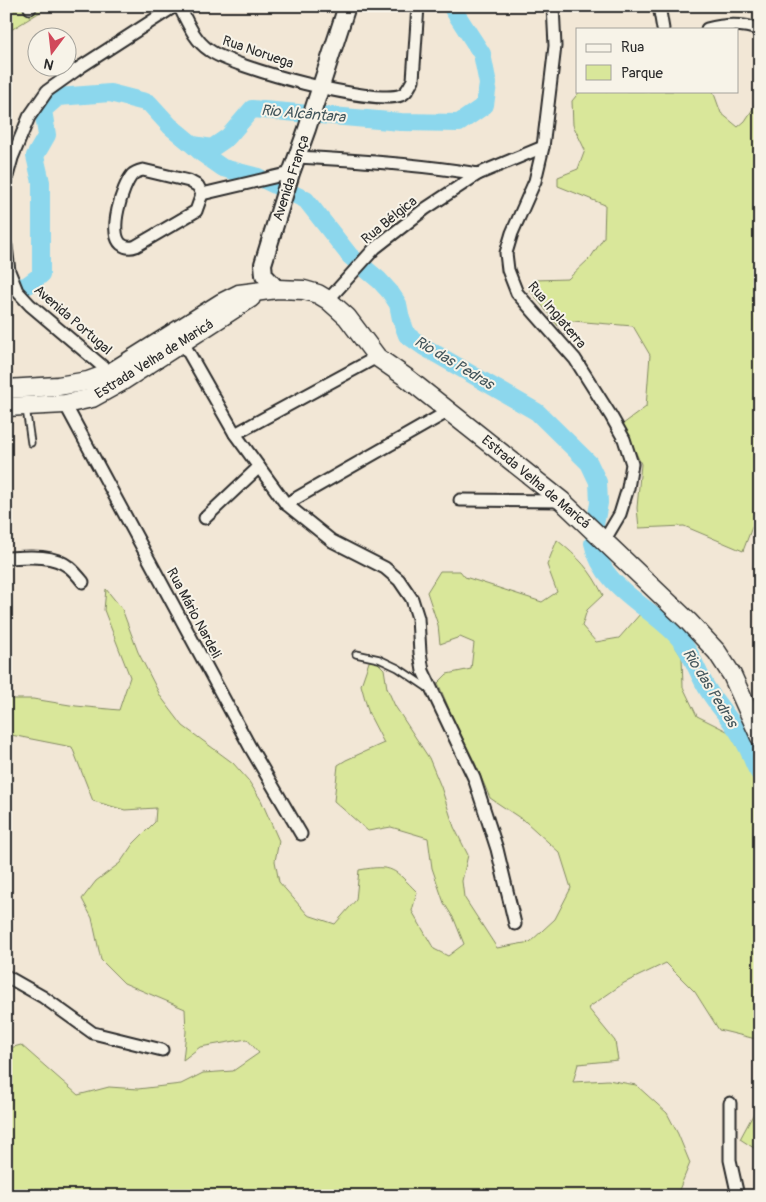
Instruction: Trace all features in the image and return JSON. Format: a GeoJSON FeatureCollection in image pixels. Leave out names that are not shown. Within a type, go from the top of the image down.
{"type":"FeatureCollection","features":[{"type":"Feature","properties":{"kind":"main road","name":"Estrada Velha de Maricá"},"geometry":{"type":"LineString","coordinates":[[6,406],[64,404],[92,398],[116,377],[239,294],[270,290],[304,290],[318,294],[328,300],[347,317],[378,357],[562,501],[655,589],[717,652],[732,675],[760,737]]}},
{"type":"Feature","properties":{"kind":"main road","name":"Estrada Velha de Maricá"},"geometry":{"type":"LineString","coordinates":[[6,389],[58,386],[116,377],[270,290]]}},
{"type":"Feature","properties":{"kind":"street","name":"Rua Noruega"},"geometry":{"type":"LineString","coordinates":[[177,6],[194,35],[208,50],[227,60],[267,73],[318,95],[381,97],[402,95],[413,80],[418,6]]}},
{"type":"Feature","properties":{"kind":"street"},"geometry":{"type":"LineString","coordinates":[[6,180],[12,158],[29,117],[47,90],[177,6]]}},
{"type":"Feature","properties":{"kind":"street","name":"Avenida França"},"geometry":{"type":"LineString","coordinates":[[270,290],[264,275],[264,264],[291,173],[347,6]]}},
{"type":"Feature","properties":{"kind":"street","name":"Rua Inglaterra"},"geometry":{"type":"LineString","coordinates":[[553,6],[555,46],[543,146],[535,181],[512,233],[506,253],[508,270],[517,292],[575,359],[624,439],[632,464],[628,488],[620,514],[604,541]]}},
{"type":"Feature","properties":{"kind":"street"},"geometry":{"type":"LineString","coordinates":[[659,6],[663,28]]}},
{"type":"Feature","properties":{"kind":"street"},"geometry":{"type":"LineString","coordinates":[[710,28],[720,25],[747,24],[760,30]]}},
{"type":"Feature","properties":{"kind":"street","name":"Rua Bélgica"},"geometry":{"type":"LineString","coordinates":[[328,300],[375,248],[425,209],[478,174],[543,146]]}},
{"type":"Feature","properties":{"kind":"street"},"geometry":{"type":"LineString","coordinates":[[297,157],[435,167],[478,174]]}},
{"type":"Feature","properties":{"kind":"street"},"geometry":{"type":"LineString","coordinates":[[143,170],[189,181],[198,186],[202,194],[196,211],[131,248],[121,244],[116,236],[116,218],[124,192],[131,176],[136,172],[143,170]]}},
{"type":"Feature","properties":{"kind":"street"},"geometry":{"type":"LineString","coordinates":[[202,194],[291,173]]}},
{"type":"Feature","properties":{"kind":"street","name":"Avenida Portugal"},"geometry":{"type":"LineString","coordinates":[[6,246],[9,271],[17,291],[30,305],[116,377]]}},
{"type":"Feature","properties":{"kind":"street"},"geometry":{"type":"LineString","coordinates":[[182,341],[235,434],[286,504],[332,540],[376,563],[400,580],[412,599],[418,618],[423,671],[474,778],[497,849],[516,924]]}},
{"type":"Feature","properties":{"kind":"street"},"geometry":{"type":"LineString","coordinates":[[235,434],[378,357]]}},
{"type":"Feature","properties":{"kind":"street","name":"Rua Mário Nardeli"},"geometry":{"type":"LineString","coordinates":[[64,404],[250,747],[301,834]]}},
{"type":"Feature","properties":{"kind":"street"},"geometry":{"type":"LineString","coordinates":[[286,504],[449,411]]}},
{"type":"Feature","properties":{"kind":"street"},"geometry":{"type":"LineString","coordinates":[[205,518],[259,467]]}},
{"type":"Feature","properties":{"kind":"street"},"geometry":{"type":"LineString","coordinates":[[460,500],[562,501]]}},
{"type":"Feature","properties":{"kind":"street"},"geometry":{"type":"LineString","coordinates":[[6,558],[34,557],[54,559],[69,567],[83,582]]}},
{"type":"Feature","properties":{"kind":"street"},"geometry":{"type":"LineString","coordinates":[[6,976],[43,997],[93,1032],[162,1050]]}},
{"type":"Feature","properties":{"kind":"street"},"geometry":{"type":"LineString","coordinates":[[730,1103],[730,1160],[738,1196]]}},
{"type":"Feature","properties":{"kind":"lane"},"geometry":{"type":"LineString","coordinates":[[26,406],[31,443]]}},
{"type":"Feature","properties":{"kind":"lane"},"geometry":{"type":"LineString","coordinates":[[356,654],[379,659],[398,668],[433,692]]}},
{"type":"Feature","properties":{"kind":"green space"},"geometry":{"type":"Polygon","coordinates":[[[9,6],[50,6],[6,33],[6,12],[9,6]]]}},
{"type":"Feature","properties":{"kind":"green space"},"geometry":{"type":"Polygon","coordinates":[[[579,92],[713,92],[721,113],[738,127],[745,121],[760,98],[760,522],[752,527],[743,551],[684,526],[639,528],[637,508],[641,464],[623,424],[646,407],[650,355],[633,326],[573,321],[558,326],[530,290],[535,280],[568,279],[591,257],[604,237],[605,205],[558,186],[558,177],[578,169],[585,150],[573,125],[572,101],[579,92]]]}},
{"type":"Feature","properties":{"kind":"green space"},"geometry":{"type":"Polygon","coordinates":[[[557,540],[583,564],[603,595],[587,610],[582,626],[596,642],[619,638],[641,613],[665,631],[682,657],[683,687],[697,716],[729,732],[760,784],[760,1040],[719,1030],[695,992],[666,963],[624,983],[588,1008],[615,1041],[618,1060],[578,1064],[573,1082],[608,1080],[636,1085],[667,1113],[690,1163],[679,1190],[666,1196],[74,1196],[69,1194],[65,1196],[6,1196],[6,1049],[21,1045],[78,1095],[109,1087],[138,1089],[181,1084],[203,1073],[233,1071],[259,1053],[247,1039],[200,1047],[183,1060],[186,1032],[185,1009],[124,983],[101,960],[92,918],[82,899],[96,881],[120,863],[133,844],[155,822],[156,808],[125,810],[93,801],[72,747],[6,734],[6,699],[33,699],[119,710],[130,677],[104,610],[106,589],[122,609],[138,652],[161,697],[183,726],[233,763],[248,780],[261,800],[279,841],[275,861],[279,882],[308,915],[335,924],[356,900],[359,870],[386,868],[398,873],[417,892],[412,911],[434,949],[448,956],[464,944],[454,919],[444,903],[432,868],[428,838],[391,827],[368,831],[334,801],[338,765],[384,743],[369,714],[361,685],[371,656],[384,669],[387,688],[395,706],[429,758],[454,827],[468,855],[462,881],[464,897],[497,948],[530,942],[555,919],[571,888],[560,853],[526,822],[490,798],[438,683],[447,674],[471,669],[474,643],[460,637],[440,644],[438,625],[427,592],[440,571],[460,571],[465,577],[542,602],[557,592],[547,565],[557,540]]]}},
{"type":"Feature","properties":{"kind":"green space"},"geometry":{"type":"Polygon","coordinates":[[[760,1102],[760,1152],[740,1139],[760,1102]]]}},
{"type":"Feature","properties":{"kind":"waterway","name":"Rio Alcântara"},"geometry":{"type":"LineString","coordinates":[[6,289],[26,286],[41,275],[41,182],[35,156],[47,135],[43,110],[58,97],[110,93],[149,103],[170,126],[193,145],[212,148],[228,137],[252,109],[401,122],[459,123],[485,105],[488,84],[482,54],[451,6]]}},
{"type":"Feature","properties":{"kind":"waterway","name":"Rio das Pedras"},"geometry":{"type":"LineString","coordinates":[[194,146],[223,168],[258,177],[306,200],[350,256],[379,280],[390,292],[398,304],[407,335],[424,347],[537,412],[589,463],[598,482],[599,503],[595,525]]}},
{"type":"Feature","properties":{"kind":"waterway","name":"Rio das Pedras"},"geometry":{"type":"LineString","coordinates":[[593,543],[598,559],[616,584],[667,626],[683,643],[708,690],[743,739],[760,774]]}}]}
